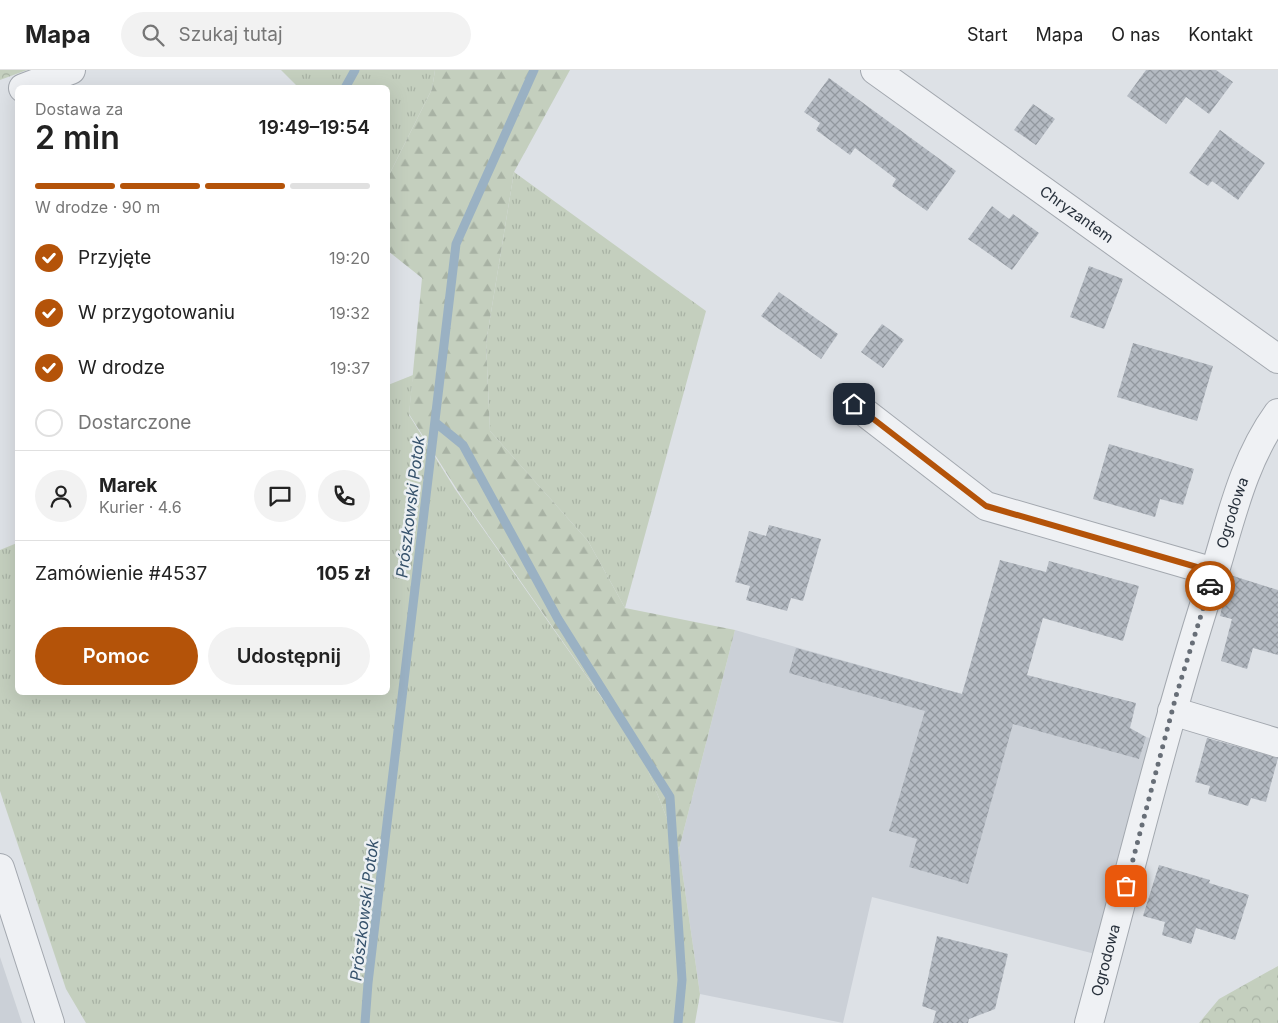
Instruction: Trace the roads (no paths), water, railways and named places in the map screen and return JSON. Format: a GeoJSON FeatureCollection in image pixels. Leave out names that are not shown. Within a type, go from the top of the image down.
{"type":"FeatureCollection","features":[{"type":"Feature","properties":{"kind":"street"},"geometry":{"type":"LineString","coordinates":[[31,85],[71,70]]}},
{"type":"Feature","properties":{"kind":"street","name":"Chryzantem"},"geometry":{"type":"LineString","coordinates":[[875,70],[1278,359]]}},
{"type":"Feature","properties":{"kind":"street"},"geometry":{"type":"LineString","coordinates":[[0,96],[15,90]]}},
{"type":"Feature","properties":{"kind":"street"},"geometry":{"type":"LineString","coordinates":[[854,404],[986,506],[1214,572]]}},
{"type":"Feature","properties":{"kind":"street","name":"Ogrodowa"},"geometry":{"type":"LineString","coordinates":[[1089,1023],[1172,711],[1241,484],[1266,430],[1278,413]]}},
{"type":"Feature","properties":{"kind":"street"},"geometry":{"type":"LineString","coordinates":[[1172,711],[1278,743]]}},
{"type":"Feature","properties":{"kind":"street"},"geometry":{"type":"LineString","coordinates":[[0,868],[50,1023]]}},
{"type":"Feature","properties":{"kind":"waterway"},"geometry":{"type":"LineString","coordinates":[[347,85],[355,70]]}},
{"type":"Feature","properties":{"kind":"waterway","name":"Prószkowski Potok"},"geometry":{"type":"LineString","coordinates":[[365,1023],[368,983],[456,244],[534,70]]}},
{"type":"Feature","properties":{"kind":"waterway"},"geometry":{"type":"LineString","coordinates":[[436,423],[463,445],[558,619],[670,797],[682,980],[678,1023]]}}]}
